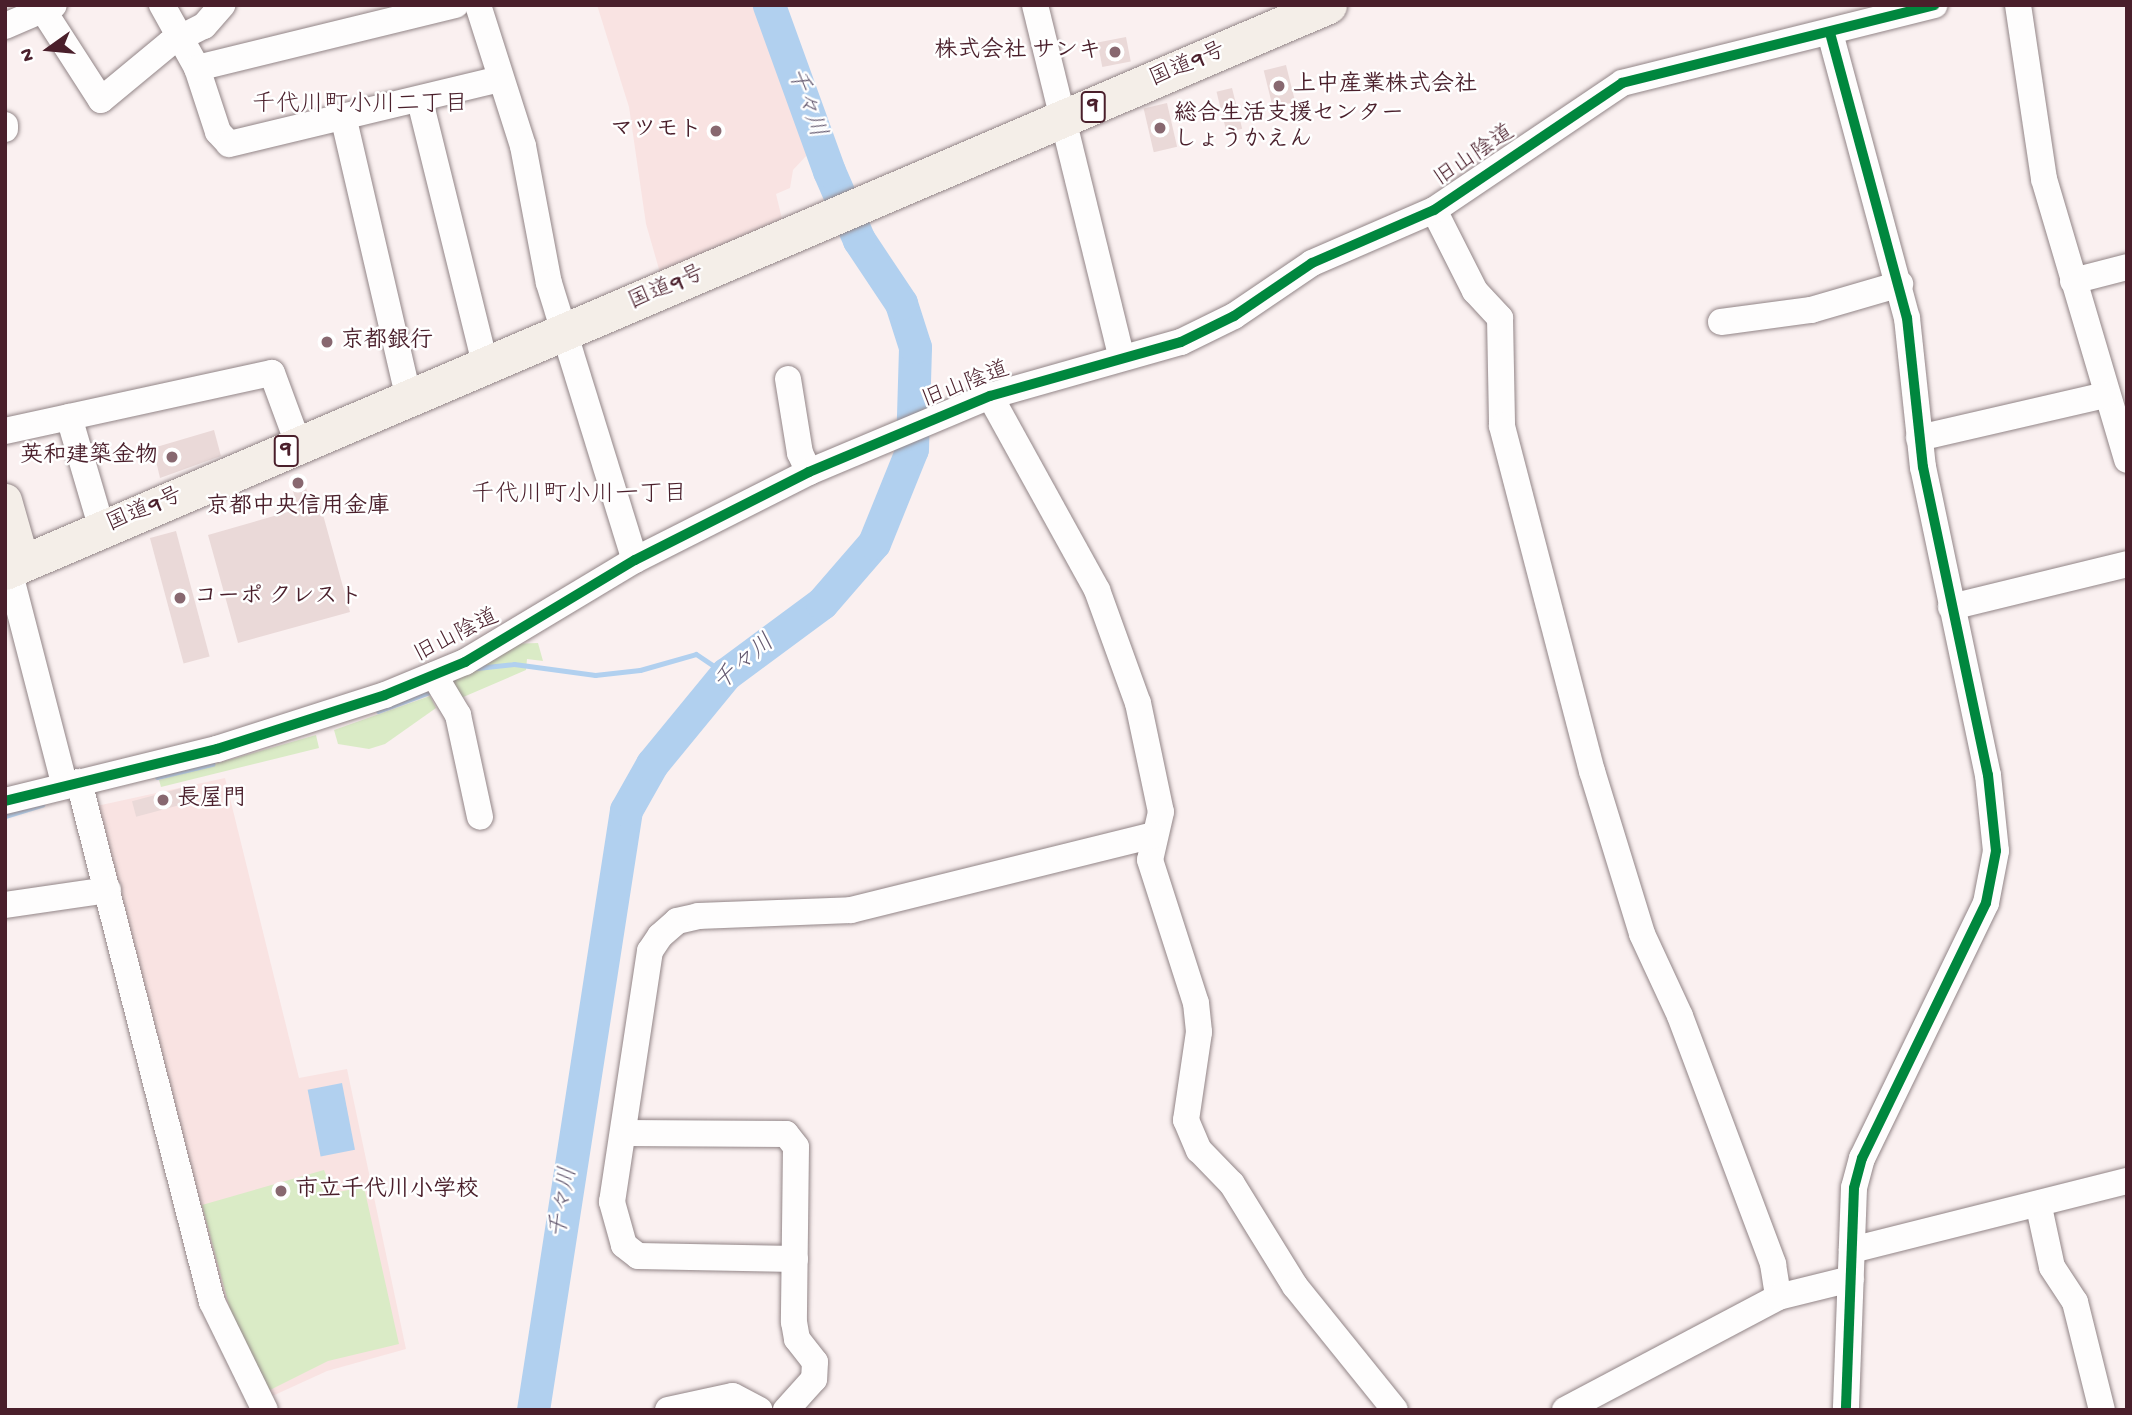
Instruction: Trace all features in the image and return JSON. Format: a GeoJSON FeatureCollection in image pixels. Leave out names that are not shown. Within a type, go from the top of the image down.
{"type":"FeatureCollection","features":[{"type":"Feature","properties":{"kind":"highway","name":"国道9号"},"geometry":{"type":"LineString","coordinates":[[12,568],[1328,5]]}},
{"type":"Feature","properties":{"kind":"main road"},"geometry":{"type":"LineString","coordinates":[[5,500],[12,568]]}},
{"type":"Feature","properties":{"kind":"street"},"geometry":{"type":"LineString","coordinates":[[162,5],[182,36],[197,68],[218,132],[229,144],[344,120],[500,79]]}},
{"type":"Feature","properties":{"kind":"street"},"geometry":{"type":"LineString","coordinates":[[5,26],[48,8],[102,100],[182,36],[204,26],[222,5]]}},
{"type":"Feature","properties":{"kind":"street"},"geometry":{"type":"LineString","coordinates":[[197,68],[455,5]]}},
{"type":"Feature","properties":{"kind":"street"},"geometry":{"type":"LineString","coordinates":[[478,5],[523,146],[550,283],[635,560]]}},
{"type":"Feature","properties":{"kind":"street"},"geometry":{"type":"LineString","coordinates":[[1035,5],[1122,356]]}},
{"type":"Feature","properties":{"kind":"street","name":"旧山陰道"},"geometry":{"type":"LineString","coordinates":[[5,801],[77,789],[217,749],[434,675],[465,662],[635,560],[809,472],[990,396],[1122,356],[1181,342],[1234,316],[1312,263],[1434,210],[1622,83],[1934,5]]}},
{"type":"Feature","properties":{"kind":"street"},"geometry":{"type":"LineString","coordinates":[[2018,5],[2044,179],[2105,395],[2127,460]]}},
{"type":"Feature","properties":{"kind":"street"},"geometry":{"type":"LineString","coordinates":[[1830,33],[1900,284],[1919,438],[1951,607],[1988,775],[1994,877],[1862,1158],[1852,1250],[1846,1410]]}},
{"type":"Feature","properties":{"kind":"street"},"geometry":{"type":"LineString","coordinates":[[420,101],[486,367]]}},
{"type":"Feature","properties":{"kind":"street"},"geometry":{"type":"LineString","coordinates":[[344,120],[409,399]]}},
{"type":"Feature","properties":{"kind":"street"},"geometry":{"type":"LineString","coordinates":[[1434,210],[1475,291],[1500,317],[1502,426],[1592,771],[1642,934],[1680,1016],[1773,1265],[1779,1297]]}},
{"type":"Feature","properties":{"kind":"street"},"geometry":{"type":"LineString","coordinates":[[2073,281],[2127,267]]}},
{"type":"Feature","properties":{"kind":"street"},"geometry":{"type":"LineString","coordinates":[[1721,322],[1811,310],[1900,284]]}},
{"type":"Feature","properties":{"kind":"street"},"geometry":{"type":"LineString","coordinates":[[5,431],[272,373],[299,446]]}},
{"type":"Feature","properties":{"kind":"street"},"geometry":{"type":"LineString","coordinates":[[788,379],[800,453],[809,472]]}},
{"type":"Feature","properties":{"kind":"street"},"geometry":{"type":"LineString","coordinates":[[1919,438],[2105,395]]}},
{"type":"Feature","properties":{"kind":"street"},"geometry":{"type":"LineString","coordinates":[[990,396],[1117,635],[1161,812],[1153,835],[1150,860],[1157,892],[1196,1003],[1199,1032],[1186,1120],[1199,1150],[1231,1184],[1295,1286],[1395,1410]]}},
{"type":"Feature","properties":{"kind":"street"},"geometry":{"type":"LineString","coordinates":[[69,417],[102,530]]}},
{"type":"Feature","properties":{"kind":"street"},"geometry":{"type":"LineString","coordinates":[[1951,607],[2127,564]]}},
{"type":"Feature","properties":{"kind":"street"},"geometry":{"type":"LineString","coordinates":[[12,568],[108,890],[212,1302],[265,1410]]}},
{"type":"Feature","properties":{"kind":"street"},"geometry":{"type":"LineString","coordinates":[[434,675],[457,715],[480,817]]}},
{"type":"Feature","properties":{"kind":"street"},"geometry":{"type":"LineString","coordinates":[[794,1259],[638,1256],[624,1245],[611,1202],[625,1133],[650,951],[677,921],[851,909],[1153,835]]}},
{"type":"Feature","properties":{"kind":"street"},"geometry":{"type":"LineString","coordinates":[[5,905],[108,890]]}},
{"type":"Feature","properties":{"kind":"street"},"geometry":{"type":"LineString","coordinates":[[625,1133],[786,1134],[796,1147],[794,1259],[797,1339],[815,1362],[814,1379],[786,1410]]}},
{"type":"Feature","properties":{"kind":"street"},"geometry":{"type":"LineString","coordinates":[[1852,1250],[2039,1207],[2127,1181]]}},
{"type":"Feature","properties":{"kind":"street"},"geometry":{"type":"LineString","coordinates":[[2039,1207],[2052,1267],[2075,1301],[2102,1410]]}},
{"type":"Feature","properties":{"kind":"street"},"geometry":{"type":"LineString","coordinates":[[1565,1410],[1779,1297],[1851,1279]]}},
{"type":"Feature","properties":{"kind":"street"},"geometry":{"type":"LineString","coordinates":[[668,1410],[733,1396],[759,1410]]}},
{"type":"Feature","properties":{"kind":"shaded area","name":"マツモト"},"geometry":{"type":"Polygon","coordinates":[[[597,5],[755,5],[807,155],[793,170],[790,188],[776,194],[783,223],[661,276],[646,224],[629,107],[597,5]]]}},
{"type":"Feature","properties":{"kind":"shaded area","name":"市立千代川小学校"},"geometry":{"type":"Polygon","coordinates":[[[225,778],[299,1078],[347,1069],[406,1349],[327,1371],[268,1398],[240,1361],[92,807],[225,778]]]}},
{"type":"Feature","properties":{"kind":"green space"},"geometry":{"type":"Polygon","coordinates":[[[538,643],[543,661],[527,659],[526,670],[461,698],[451,678],[510,644],[538,643]]]}},
{"type":"Feature","properties":{"kind":"green space"},"geometry":{"type":"Polygon","coordinates":[[[430,696],[436,708],[385,744],[369,749],[338,744],[334,730],[430,696]]]}},
{"type":"Feature","properties":{"kind":"green space"},"geometry":{"type":"Polygon","coordinates":[[[316,735],[319,748],[161,787],[159,780],[316,735]]]}},
{"type":"Feature","properties":{"kind":"green space"},"geometry":{"type":"Polygon","coordinates":[[[324,1170],[333,1193],[364,1187],[399,1344],[328,1361],[268,1391],[243,1358],[202,1205],[324,1170]]]}},
{"type":"Feature","properties":{"kind":"water"},"geometry":{"type":"Polygon","coordinates":[[[342,1083],[355,1150],[321,1156],[308,1090],[342,1083]]]}},
{"type":"Feature","properties":{"kind":"building","name":"株式会社 サンキ"},"geometry":{"type":"Polygon","coordinates":[[[1126,37],[1131,62],[1102,67],[1098,43],[1126,37]]]}},
{"type":"Feature","properties":{"kind":"building","name":"上中産業株式会社"},"geometry":{"type":"Polygon","coordinates":[[[1286,65],[1295,102],[1273,107],[1264,71],[1286,65]]]}},
{"type":"Feature","properties":{"kind":"building"},"geometry":{"type":"Polygon","coordinates":[[[1232,88],[1242,129],[1227,133],[1216,92],[1232,88]]]}},
{"type":"Feature","properties":{"kind":"building","name":"総合生活支援センター しょうかえん"},"geometry":{"type":"Polygon","coordinates":[[[1167,103],[1177,147],[1154,152],[1144,108],[1167,103]]]}},
{"type":"Feature","properties":{"kind":"building"},"geometry":{"type":"Polygon","coordinates":[[[214,430],[221,456],[160,478],[153,448],[214,430]]]}},
{"type":"Feature","properties":{"kind":"building"},"geometry":{"type":"Polygon","coordinates":[[[303,476],[311,506],[320,504],[350,612],[238,643],[208,535],[298,509],[290,480],[303,476]]]}},
{"type":"Feature","properties":{"kind":"building","name":"コーポ クレスト"},"geometry":{"type":"Polygon","coordinates":[[[176,531],[210,657],[184,664],[150,538],[176,531]]]}},
{"type":"Feature","properties":{"kind":"building","name":"長屋門"},"geometry":{"type":"Polygon","coordinates":[[[189,786],[193,801],[136,817],[132,801],[189,786]]]}},
{"type":"Feature","properties":{"kind":"waterway","name":"千々川"},"geometry":{"type":"LineString","coordinates":[[533,1410],[626,810],[652,764],[726,674],[822,603],[874,543],[912,449],[915,347],[901,303],[859,240],[829,171],[769,5]]}},
{"type":"Feature","properties":{"kind":"waterway"},"geometry":{"type":"LineString","coordinates":[[477,668],[514,664],[595,675],[640,670],[696,654],[726,674]]}},
{"type":"Feature","properties":{"kind":"waterway"},"geometry":{"type":"LineString","coordinates":[[378,711],[435,690]]}},
{"type":"Feature","properties":{"kind":"waterway"},"geometry":{"type":"LineString","coordinates":[[157,777],[212,764]]}},
{"type":"Feature","properties":{"kind":"waterway"},"geometry":{"type":"LineString","coordinates":[[5,816],[42,805]]}},
{"type":"Feature","properties":{"kind":"cycle path"},"geometry":{"type":"LineString","coordinates":[[5,801],[217,749],[385,695],[465,662],[635,560],[809,472],[990,396],[1181,342],[1234,316],[1312,263],[1434,210],[1622,83],[1934,5]]}},
{"type":"Feature","properties":{"kind":"cycle path"},"geometry":{"type":"LineString","coordinates":[[1830,33],[1907,318],[1923,467],[1988,775],[1996,851],[1986,903],[1862,1158],[1854,1188],[1846,1410]]}},
{"type":"Feature","properties":{"kind":"place","name":"株式会社 サンキ"},"geometry":{"type":"Point","coordinates":[1115,52]}},
{"type":"Feature","properties":{"kind":"place","name":"上中産業株式会社"},"geometry":{"type":"Point","coordinates":[1279,86]}},
{"type":"Feature","properties":{"kind":"place","name":"総合生活支援センター しょうかえん"},"geometry":{"type":"Point","coordinates":[1160,128]}},
{"type":"Feature","properties":{"kind":"place","name":"マツモト"},"geometry":{"type":"Point","coordinates":[716,131]}},
{"type":"Feature","properties":{"kind":"place","name":"京都銀行"},"geometry":{"type":"Point","coordinates":[327,342]}},
{"type":"Feature","properties":{"kind":"place","name":"英和建築金物"},"geometry":{"type":"Point","coordinates":[172,457]}},
{"type":"Feature","properties":{"kind":"place","name":"京都中央信用金庫"},"geometry":{"type":"Point","coordinates":[298,483]}},
{"type":"Feature","properties":{"kind":"place","name":"コーポ クレスト"},"geometry":{"type":"Point","coordinates":[180,598]}},
{"type":"Feature","properties":{"kind":"place","name":"長屋門"},"geometry":{"type":"Point","coordinates":[163,800]}},
{"type":"Feature","properties":{"kind":"place","name":"市立千代川小学校"},"geometry":{"type":"Point","coordinates":[281,1191]}},
{"type":"Feature","properties":{"kind":"district","name":"千代川町小川二丁目"},"geometry":{"type":"Point","coordinates":[360,106]}},
{"type":"Feature","properties":{"kind":"district","name":"千代川町小川一丁目"},"geometry":{"type":"Point","coordinates":[579,496]}}]}
